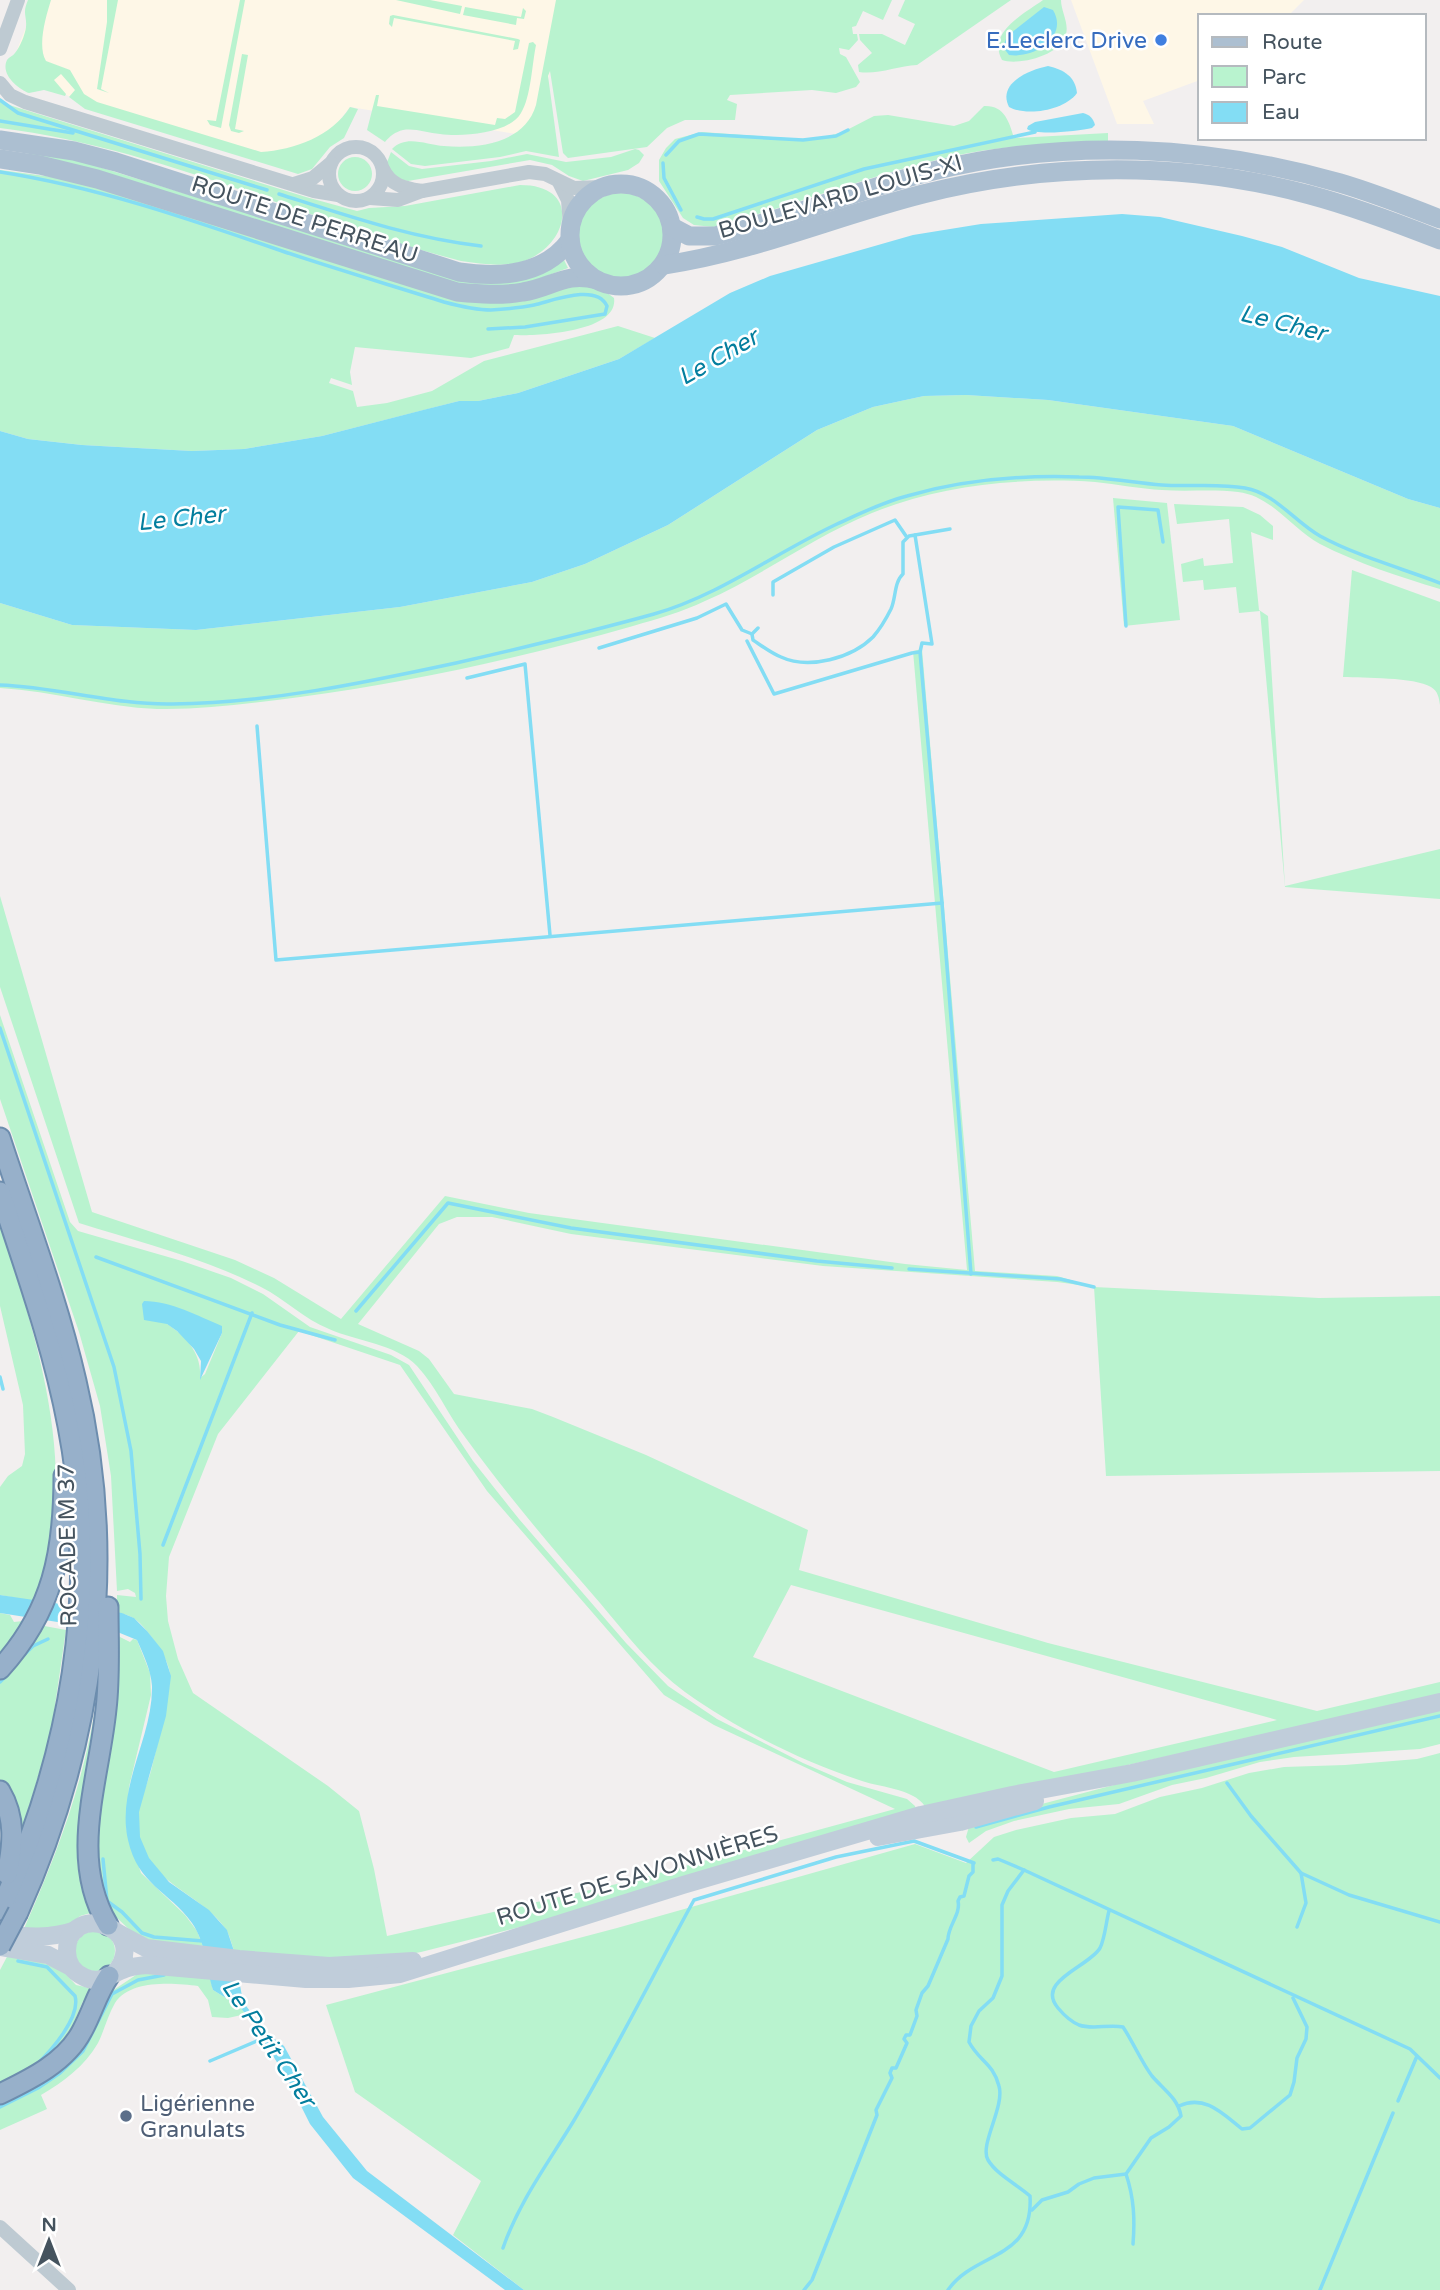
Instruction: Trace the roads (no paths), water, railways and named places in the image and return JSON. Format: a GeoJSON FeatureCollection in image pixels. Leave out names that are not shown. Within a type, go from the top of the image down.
{"type":"FeatureCollection","features":[{"type":"Feature","properties":{"kind":"highway","name":"ROCADE M 37"},"geometry":{"type":"LineString","coordinates":[[0,1138],[76,1380],[90,1455],[97,1555],[93,1633],[85,1703],[69,1777],[51,1833],[6,1910],[0,1947]]}},
{"type":"Feature","properties":{"kind":"highway","name":"ROCADE M 37"},"geometry":{"type":"LineString","coordinates":[[0,1192],[46,1337],[68,1426],[79,1520],[95,1588]]}},
{"type":"Feature","properties":{"kind":"highway"},"geometry":{"type":"LineString","coordinates":[[0,1669],[32,1624],[58,1563],[62,1527],[63,1459],[68,1426]]}},
{"type":"Feature","properties":{"kind":"highway"},"geometry":{"type":"LineString","coordinates":[[95,1588],[93,1633],[106,1707],[89,1813],[88,1844],[93,1893],[113,1929]]}},
{"type":"Feature","properties":{"kind":"highway"},"geometry":{"type":"LineString","coordinates":[[0,1791],[10,1814],[13,1837],[6,1910]]}},
{"type":"Feature","properties":{"kind":"highway"},"geometry":{"type":"LineString","coordinates":[[0,2094],[47,2068],[68,2051],[81,2033],[101,1989],[111,1975]]}},
{"type":"Feature","properties":{"kind":"main road","name":"ROUTE DE PERREAU"},"geometry":{"type":"LineString","coordinates":[[0,140],[74,151],[116,162],[459,272],[503,275],[531,270],[551,260],[570,233]]}},
{"type":"Feature","properties":{"kind":"main road","name":"BOULEVARD LOUIS-XI"},"geometry":{"type":"LineString","coordinates":[[672,227],[695,237],[715,236],[933,171],[1040,153],[1105,150],[1178,152],[1274,167],[1341,184],[1440,219]]}},
{"type":"Feature","properties":{"kind":"main road","name":"ROUTE DE PERREAU"},"geometry":{"type":"LineString","coordinates":[[0,159],[40,165],[97,179],[457,292],[503,295],[523,292],[576,276],[597,280]]}},
{"type":"Feature","properties":{"kind":"main road","name":"BOULEVARD LOUIS-XI"},"geometry":{"type":"LineString","coordinates":[[664,265],[732,252],[921,194],[969,183],[1036,174],[1119,169],[1227,178],[1307,194],[1440,240]]}},
{"type":"Feature","properties":{"kind":"main road"},"geometry":{"type":"LineString","coordinates":[[622,183],[643,188],[660,201],[668,213],[672,227],[672,247],[664,265],[636,285],[610,285],[597,280],[581,268],[572,250],[570,233],[581,203],[601,187],[622,183]]}},
{"type":"Feature","properties":{"kind":"main road","name":"ROUTE DE SAVONNIÈRES"},"geometry":{"type":"LineString","coordinates":[[113,1929],[146,1948],[203,1962],[240,1966],[370,1965],[468,1952],[704,1878],[921,1815],[1132,1773],[1440,1702]]}},
{"type":"Feature","properties":{"kind":"main road"},"geometry":{"type":"LineString","coordinates":[[0,1934],[41,1937],[60,1935],[94,1923],[113,1929],[122,1941],[123,1959],[111,1975],[89,1979],[48,1955],[0,1947]]}},
{"type":"Feature","properties":{"kind":"main road"},"geometry":{"type":"LineString","coordinates":[[71,1967],[67,1948],[76,1930]]}},
{"type":"Feature","properties":{"kind":"main road","name":"ROUTE DE SAVONNIÈRES"},"geometry":{"type":"LineString","coordinates":[[111,1975],[146,1965],[203,1962]]}},
{"type":"Feature","properties":{"kind":"street"},"geometry":{"type":"LineString","coordinates":[[0,49],[16,4]]}},
{"type":"Feature","properties":{"kind":"street"},"geometry":{"type":"LineString","coordinates":[[0,83],[10,95],[25,102],[353,201],[370,198],[398,200],[422,191],[523,172],[536,172],[573,188],[601,187]]}},
{"type":"Feature","properties":{"kind":"street"},"geometry":{"type":"LineString","coordinates":[[294,184],[313,178],[344,150],[361,148],[376,156],[394,184],[422,191]]}},
{"type":"Feature","properties":{"kind":"street"},"geometry":{"type":"LineString","coordinates":[[332,161],[330,183],[338,195]]}},
{"type":"Feature","properties":{"kind":"street"},"geometry":{"type":"LineString","coordinates":[[370,198],[379,188],[382,168]]}},
{"type":"Feature","properties":{"kind":"street"},"geometry":{"type":"LineString","coordinates":[[558,181],[568,200],[570,233]]}},
{"type":"Feature","properties":{"kind":"street"},"geometry":{"type":"LineString","coordinates":[[0,2227],[69,2290]]}},
{"type":"Feature","properties":{"kind":"water"},"geometry":{"type":"Polygon","coordinates":[[[1044,7],[1053,10],[1057,20],[1053,37],[1038,50],[1009,55],[1003,47],[1007,36],[1044,7]]]}},
{"type":"Feature","properties":{"kind":"water"},"geometry":{"type":"Polygon","coordinates":[[[1048,66],[1068,75],[1074,82],[1077,93],[1055,108],[1026,111],[1009,107],[1006,99],[1011,85],[1024,74],[1048,66]]]}},
{"type":"Feature","properties":{"kind":"water"},"geometry":{"type":"Polygon","coordinates":[[[1083,113],[1093,120],[1095,125],[1092,128],[1049,133],[1027,129],[1035,122],[1083,113]]]}},
{"type":"Feature","properties":{"kind":"water","name":"Le Cher"},"geometry":{"type":"Polygon","coordinates":[[[1122,214],[1160,217],[1242,236],[1282,247],[1359,278],[1440,296],[1440,508],[1408,499],[1233,426],[1048,400],[966,395],[924,396],[873,407],[817,430],[668,525],[585,564],[532,582],[400,607],[196,630],[72,625],[0,603],[0,431],[28,439],[82,445],[192,451],[244,449],[322,436],[459,401],[478,401],[518,393],[619,359],[730,293],[770,276],[913,235],[981,224],[1122,214]]]}},
{"type":"Feature","properties":{"kind":"water"},"geometry":{"type":"Polygon","coordinates":[[[144,1301],[174,1306],[222,1326],[222,1333],[200,1380],[201,1361],[194,1349],[167,1324],[144,1320],[144,1301]]]}},
{"type":"Feature","properties":{"kind":"water","name":"Le Petit Cher"},"geometry":{"type":"Polygon","coordinates":[[[0,1595],[122,1613],[134,1618],[163,1651],[171,1676],[166,1716],[139,1812],[140,1837],[149,1858],[169,1882],[209,1910],[227,1930],[234,1951],[243,2002],[268,2034],[284,2046],[323,2117],[367,2171],[524,2290],[505,2290],[353,2178],[310,2124],[288,2080],[265,2043],[264,2036],[239,2006],[213,1990],[203,1947],[192,1923],[139,1867],[128,1840],[127,1801],[147,1725],[152,1686],[137,1640],[115,1631],[0,1613],[0,1595]]]}},
{"type":"Feature","properties":{"kind":"waterway"},"geometry":{"type":"LineString","coordinates":[[0,100],[18,113],[267,190]]}},
{"type":"Feature","properties":{"kind":"waterway"},"geometry":{"type":"LineString","coordinates":[[0,121],[73,133]]}},
{"type":"Feature","properties":{"kind":"waterway"},"geometry":{"type":"LineString","coordinates":[[666,155],[679,141],[699,134],[803,140],[836,136],[848,130]]}},
{"type":"Feature","properties":{"kind":"waterway"},"geometry":{"type":"LineString","coordinates":[[697,217],[713,219],[864,169],[1035,132]]}},
{"type":"Feature","properties":{"kind":"waterway"},"geometry":{"type":"LineString","coordinates":[[663,163],[664,178],[681,210]]}},
{"type":"Feature","properties":{"kind":"waterway"},"geometry":{"type":"LineString","coordinates":[[0,172],[72,186],[142,205],[462,306],[485,310],[508,309],[573,295],[593,296],[601,299],[607,306],[605,314],[525,327],[488,329]]}},
{"type":"Feature","properties":{"kind":"waterway"},"geometry":{"type":"LineString","coordinates":[[279,194],[404,232],[481,246]]}},
{"type":"Feature","properties":{"kind":"waterway"},"geometry":{"type":"LineString","coordinates":[[0,685],[129,702],[172,704],[280,696],[386,678],[531,646],[654,614],[702,596],[814,535],[880,505],[949,486],[1014,478],[1089,477],[1162,485],[1245,488],[1266,496],[1311,530],[1334,543],[1440,583]]}},
{"type":"Feature","properties":{"kind":"waterway"},"geometry":{"type":"LineString","coordinates":[[1126,626],[1118,507],[1158,510],[1163,542]]}},
{"type":"Feature","properties":{"kind":"waterway"},"geometry":{"type":"LineString","coordinates":[[773,595],[773,582],[834,547],[895,520],[906,536]]}},
{"type":"Feature","properties":{"kind":"waterway"},"geometry":{"type":"LineString","coordinates":[[915,535],[950,529]]}},
{"type":"Feature","properties":{"kind":"waterway"},"geometry":{"type":"LineString","coordinates":[[758,628],[752,634],[753,640],[774,654],[792,661],[830,660],[854,651],[873,637],[889,613],[898,581],[903,574],[903,542],[909,536],[915,535],[932,644],[922,643],[920,652],[942,903]]}},
{"type":"Feature","properties":{"kind":"waterway"},"geometry":{"type":"LineString","coordinates":[[599,648],[697,618],[726,604],[742,630],[752,634]]}},
{"type":"Feature","properties":{"kind":"waterway"},"geometry":{"type":"LineString","coordinates":[[747,641],[774,694],[920,652]]}},
{"type":"Feature","properties":{"kind":"waterway"},"geometry":{"type":"LineString","coordinates":[[467,678],[525,664],[550,935]]}},
{"type":"Feature","properties":{"kind":"waterway"},"geometry":{"type":"LineString","coordinates":[[257,726],[276,960],[942,903],[971,1274]]}},
{"type":"Feature","properties":{"kind":"waterway"},"geometry":{"type":"LineString","coordinates":[[0,1028],[114,1367],[131,1451],[141,1599]]}},
{"type":"Feature","properties":{"kind":"waterway"},"geometry":{"type":"LineString","coordinates":[[356,1311],[448,1203],[571,1228],[817,1261],[892,1268]]}},
{"type":"Feature","properties":{"kind":"waterway"},"geometry":{"type":"LineString","coordinates":[[96,1257],[280,1325],[335,1340]]}},
{"type":"Feature","properties":{"kind":"waterway"},"geometry":{"type":"LineString","coordinates":[[909,1269],[1060,1279],[1094,1287]]}},
{"type":"Feature","properties":{"kind":"waterway"},"geometry":{"type":"LineString","coordinates":[[163,1545],[252,1313]]}},
{"type":"Feature","properties":{"kind":"waterway"},"geometry":{"type":"LineString","coordinates":[[0,1377],[3,1389]]}},
{"type":"Feature","properties":{"kind":"waterway"},"geometry":{"type":"LineString","coordinates":[[24,1655],[33,1646],[48,1639]]}},
{"type":"Feature","properties":{"kind":"waterway"},"geometry":{"type":"LineString","coordinates":[[0,1682],[8,1674]]}},
{"type":"Feature","properties":{"kind":"waterway"},"geometry":{"type":"LineString","coordinates":[[976,1827],[1049,1807],[1440,1716]]}},
{"type":"Feature","properties":{"kind":"waterway"},"geometry":{"type":"LineString","coordinates":[[1227,1783],[1251,1816],[1301,1873],[1306,1903],[1297,1927]]}},
{"type":"Feature","properties":{"kind":"waterway"},"geometry":{"type":"LineString","coordinates":[[503,2248],[526,2199],[589,2095],[694,1900],[836,1857],[914,1841],[974,1863]]}},
{"type":"Feature","properties":{"kind":"waterway"},"geometry":{"type":"LineString","coordinates":[[103,1859],[107,1901],[142,1933],[154,1937],[203,1941]]}},
{"type":"Feature","properties":{"kind":"waterway"},"geometry":{"type":"LineString","coordinates":[[993,1860],[998,1859],[1024,1870],[1410,2049],[1440,2078]]}},
{"type":"Feature","properties":{"kind":"waterway"},"geometry":{"type":"LineString","coordinates":[[804,2290],[812,2280],[877,2115],[876,2110],[892,2078],[892,2068],[896,2068],[907,2043],[904,2039],[906,2035],[910,2035],[922,1993],[928,1986],[948,1939],[958,1911],[958,1901],[964,1896],[969,1876],[973,1872],[973,1864]]}},
{"type":"Feature","properties":{"kind":"waterway"},"geometry":{"type":"LineString","coordinates":[[948,2290],[959,2277],[1013,2244],[1023,2233],[1029,2217],[1030,2196],[1002,2175],[988,2160],[987,2145],[999,2104],[999,2086],[990,2067],[969,2042],[971,2026],[979,2011],[993,1998],[1002,1976],[1002,1905],[1008,1891],[1024,1870]]}},
{"type":"Feature","properties":{"kind":"waterway"},"geometry":{"type":"LineString","coordinates":[[1301,1873],[1349,1895],[1440,1922]]}},
{"type":"Feature","properties":{"kind":"waterway"},"geometry":{"type":"LineString","coordinates":[[1032,2210],[1042,2200],[1068,2192],[1094,2178],[1126,2174],[1151,2138],[1181,2116],[1177,2104],[1148,2071],[1123,2027],[1079,2025],[1062,2013],[1053,1998],[1053,1990],[1058,1982],[1100,1948],[1109,1911]]}},
{"type":"Feature","properties":{"kind":"waterway"},"geometry":{"type":"LineString","coordinates":[[18,1961],[47,1967],[75,1996],[74,2014],[69,2023],[57,2043],[36,2065]]}},
{"type":"Feature","properties":{"kind":"waterway"},"geometry":{"type":"LineString","coordinates":[[0,2107],[38,2088],[60,2073],[83,2051],[112,1994],[138,1980],[164,1975]]}},
{"type":"Feature","properties":{"kind":"waterway"},"geometry":{"type":"LineString","coordinates":[[1179,2106],[1197,2102],[1205,2104],[1221,2112],[1242,2129],[1250,2128],[1290,2095],[1297,2058],[1306,2039],[1307,2027],[1293,1998]]}},
{"type":"Feature","properties":{"kind":"waterway","name":"Le Petit Cher"},"geometry":{"type":"LineString","coordinates":[[210,2061],[266,2037]]}},
{"type":"Feature","properties":{"kind":"waterway"},"geometry":{"type":"LineString","coordinates":[[1398,2101],[1417,2056]]}},
{"type":"Feature","properties":{"kind":"waterway"},"geometry":{"type":"LineString","coordinates":[[1320,2290],[1393,2113]]}},
{"type":"Feature","properties":{"kind":"waterway"},"geometry":{"type":"LineString","coordinates":[[1126,2174],[1133,2209],[1133,2244]]}},
{"type":"Feature","properties":{"kind":"place","name":"E.Leclerc Drive"},"geometry":{"type":"Point","coordinates":[1161,40]}},
{"type":"Feature","properties":{"kind":"place","name":"Ligérienne Granulats"},"geometry":{"type":"Point","coordinates":[126,2116]}}]}
